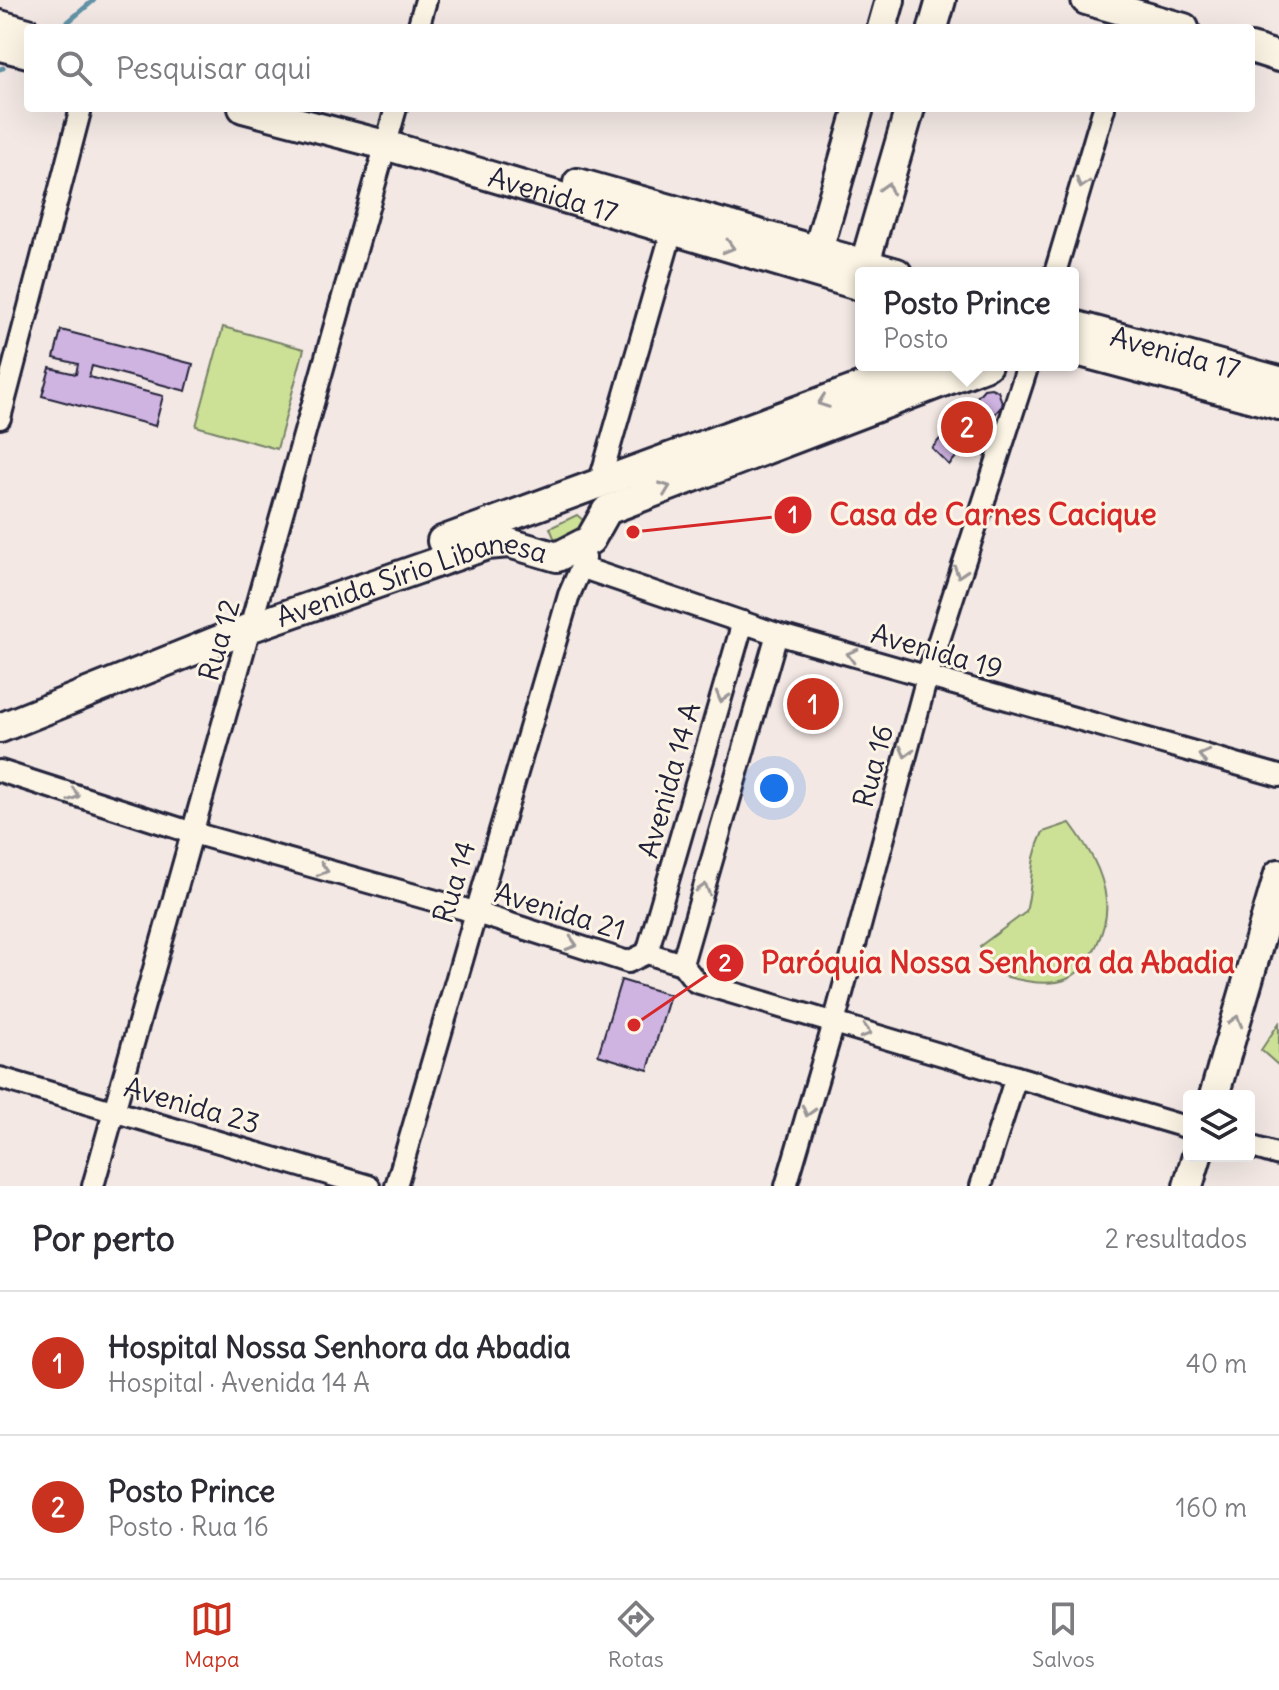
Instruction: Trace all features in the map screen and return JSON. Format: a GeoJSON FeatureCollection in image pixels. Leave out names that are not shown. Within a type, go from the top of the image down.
{"type":"FeatureCollection","features":[{"type":"Feature","properties":{"kind":"street"},"geometry":{"type":"LineString","coordinates":[[419,24],[426,0]]}},
{"type":"Feature","properties":{"kind":"street"},"geometry":{"type":"LineString","coordinates":[[883,24],[890,0]]}},
{"type":"Feature","properties":{"kind":"street"},"geometry":{"type":"LineString","coordinates":[[934,24],[941,0]]}},
{"type":"Feature","properties":{"kind":"street"},"geometry":{"type":"LineString","coordinates":[[1086,0],[1170,24]]}},
{"type":"Feature","properties":{"kind":"street"},"geometry":{"type":"LineString","coordinates":[[0,25],[24,32]]}},
{"type":"Feature","properties":{"kind":"street"},"geometry":{"type":"LineString","coordinates":[[0,46],[24,52]]}},
{"type":"Feature","properties":{"kind":"street"},"geometry":{"type":"LineString","coordinates":[[1255,49],[1279,57]]}},
{"type":"Feature","properties":{"kind":"street"},"geometry":{"type":"LineString","coordinates":[[0,418],[6,369],[80,112]]}},
{"type":"Feature","properties":{"kind":"street","name":"Avenida 17"},"geometry":{"type":"LineString","coordinates":[[274,112],[391,127],[672,231],[855,273]]}},
{"type":"Feature","properties":{"kind":"street","name":"Avenida 17"},"geometry":{"type":"LineString","coordinates":[[330,112],[818,250],[855,271]]}},
{"type":"Feature","properties":{"kind":"street"},"geometry":{"type":"LineString","coordinates":[[818,250],[858,112]]}},
{"type":"Feature","properties":{"kind":"street"},"geometry":{"type":"LineString","coordinates":[[865,267],[909,112]]}},
{"type":"Feature","properties":{"kind":"street"},"geometry":{"type":"LineString","coordinates":[[1057,267],[1103,112]]}},
{"type":"Feature","properties":{"kind":"street","name":"Rua 12"},"geometry":{"type":"LineString","coordinates":[[93,1186],[391,127]]}},
{"type":"Feature","properties":{"kind":"street"},"geometry":{"type":"LineString","coordinates":[[603,497],[672,231]]}},
{"type":"Feature","properties":{"kind":"street","name":"Avenida 17"},"geometry":{"type":"LineString","coordinates":[[1079,327],[1279,381]]}},
{"type":"Feature","properties":{"kind":"street","name":"Avenida 17"},"geometry":{"type":"LineString","coordinates":[[1079,352],[1279,405]]}},
{"type":"Feature","properties":{"kind":"street","name":"Avenida Sírio Libanesa"},"geometry":{"type":"LineString","coordinates":[[603,497],[908,371]]}},
{"type":"Feature","properties":{"kind":"street","name":"Avenida Sírio Libanesa"},"geometry":{"type":"LineString","coordinates":[[0,710],[254,617],[525,511],[603,497],[970,371]]}},
{"type":"Feature","properties":{"kind":"street","name":"Rua 16"},"geometry":{"type":"LineString","coordinates":[[786,1186],[834,1023],[927,677],[1026,371]]}},
{"type":"Feature","properties":{"kind":"street","name":"Avenida Sírio Libanesa"},"geometry":{"type":"LineString","coordinates":[[0,728],[254,617],[487,545],[509,543],[570,563],[590,540],[603,497]]}},
{"type":"Feature","properties":{"kind":"street"},"geometry":{"type":"LineString","coordinates":[[525,511],[515,525],[518,539],[526,547]]}},
{"type":"Feature","properties":{"kind":"street","name":"Avenida 19"},"geometry":{"type":"LineString","coordinates":[[570,563],[777,634],[1279,776]]}},
{"type":"Feature","properties":{"kind":"street","name":"Rua 14"},"geometry":{"type":"LineString","coordinates":[[396,1186],[473,914],[569,595],[570,563]]}},
{"type":"Feature","properties":{"kind":"street","name":"Avenida 14 A"},"geometry":{"type":"LineString","coordinates":[[647,953],[743,622]]}},
{"type":"Feature","properties":{"kind":"street"},"geometry":{"type":"LineString","coordinates":[[682,964],[777,634]]}},
{"type":"Feature","properties":{"kind":"street","name":"Avenida 21"},"geometry":{"type":"LineString","coordinates":[[0,771],[193,833],[628,962],[647,953],[682,964],[696,982],[1183,1126]]}},
{"type":"Feature","properties":{"kind":"street"},"geometry":{"type":"LineString","coordinates":[[696,788],[731,796]]}},
{"type":"Feature","properties":{"kind":"street"},"geometry":{"type":"LineString","coordinates":[[1216,1090],[1279,874]]}},
{"type":"Feature","properties":{"kind":"street"},"geometry":{"type":"LineString","coordinates":[[981,1186],[1016,1077]]}},
{"type":"Feature","properties":{"kind":"street","name":"Avenida 23"},"geometry":{"type":"LineString","coordinates":[[0,1078],[369,1186]]}},
{"type":"Feature","properties":{"kind":"street"},"geometry":{"type":"LineString","coordinates":[[1255,1148],[1279,1155]]}},
{"type":"Feature","properties":{"kind":"street"},"geometry":{"type":"LineString","coordinates":[[1188,1186],[1195,1162]]}},
{"type":"Feature","properties":{"kind":"green space"},"geometry":{"type":"Polygon","coordinates":[[[223,327],[304,349],[277,449],[196,426],[223,327]]]}},
{"type":"Feature","properties":{"kind":"green space"},"geometry":{"type":"Polygon","coordinates":[[[577,515],[590,526],[557,545],[550,528],[577,515]]]}},
{"type":"Feature","properties":{"kind":"green space"},"geometry":{"type":"Polygon","coordinates":[[[1070,823],[1102,879],[1106,910],[1097,944],[1076,973],[1058,982],[1027,981],[990,970],[980,946],[1026,912],[1033,862],[1043,832],[1070,823]]]}},
{"type":"Feature","properties":{"kind":"green space"},"geometry":{"type":"Polygon","coordinates":[[[1279,1023],[1279,1066],[1261,1050],[1279,1023]]]}},
{"type":"Feature","properties":{"kind":"building"},"geometry":{"type":"Polygon","coordinates":[[[61,330],[193,364],[186,391],[92,366],[89,377],[163,396],[155,426],[42,396],[50,368],[76,374],[78,364],[54,358],[61,330]]]}},
{"type":"Feature","properties":{"kind":"building"},"geometry":{"type":"Polygon","coordinates":[[[984,389],[998,391],[1003,405],[949,465],[932,448],[984,389]]]}},
{"type":"Feature","properties":{"kind":"building"},"geometry":{"type":"Polygon","coordinates":[[[621,980],[670,995],[648,1070],[598,1055],[621,980]]]}},
{"type":"Feature","properties":{"kind":"waterway"},"geometry":{"type":"LineString","coordinates":[[66,24],[94,0]]}},
{"type":"Feature","properties":{"kind":"place","name":"Posto Prince"},"geometry":{"type":"Point","coordinates":[967,427]}},
{"type":"Feature","properties":{"kind":"place","name":"Casa de Carnes Cacique"},"geometry":{"type":"Point","coordinates":[633,532]}},
{"type":"Feature","properties":{"kind":"place","name":"Hospital Nossa Senhora da Abadia"},"geometry":{"type":"Point","coordinates":[813,704]}},
{"type":"Feature","properties":{"kind":"place","name":"Paróquia Nossa Senhora da Abadia"},"geometry":{"type":"Point","coordinates":[634,1025]}}]}
